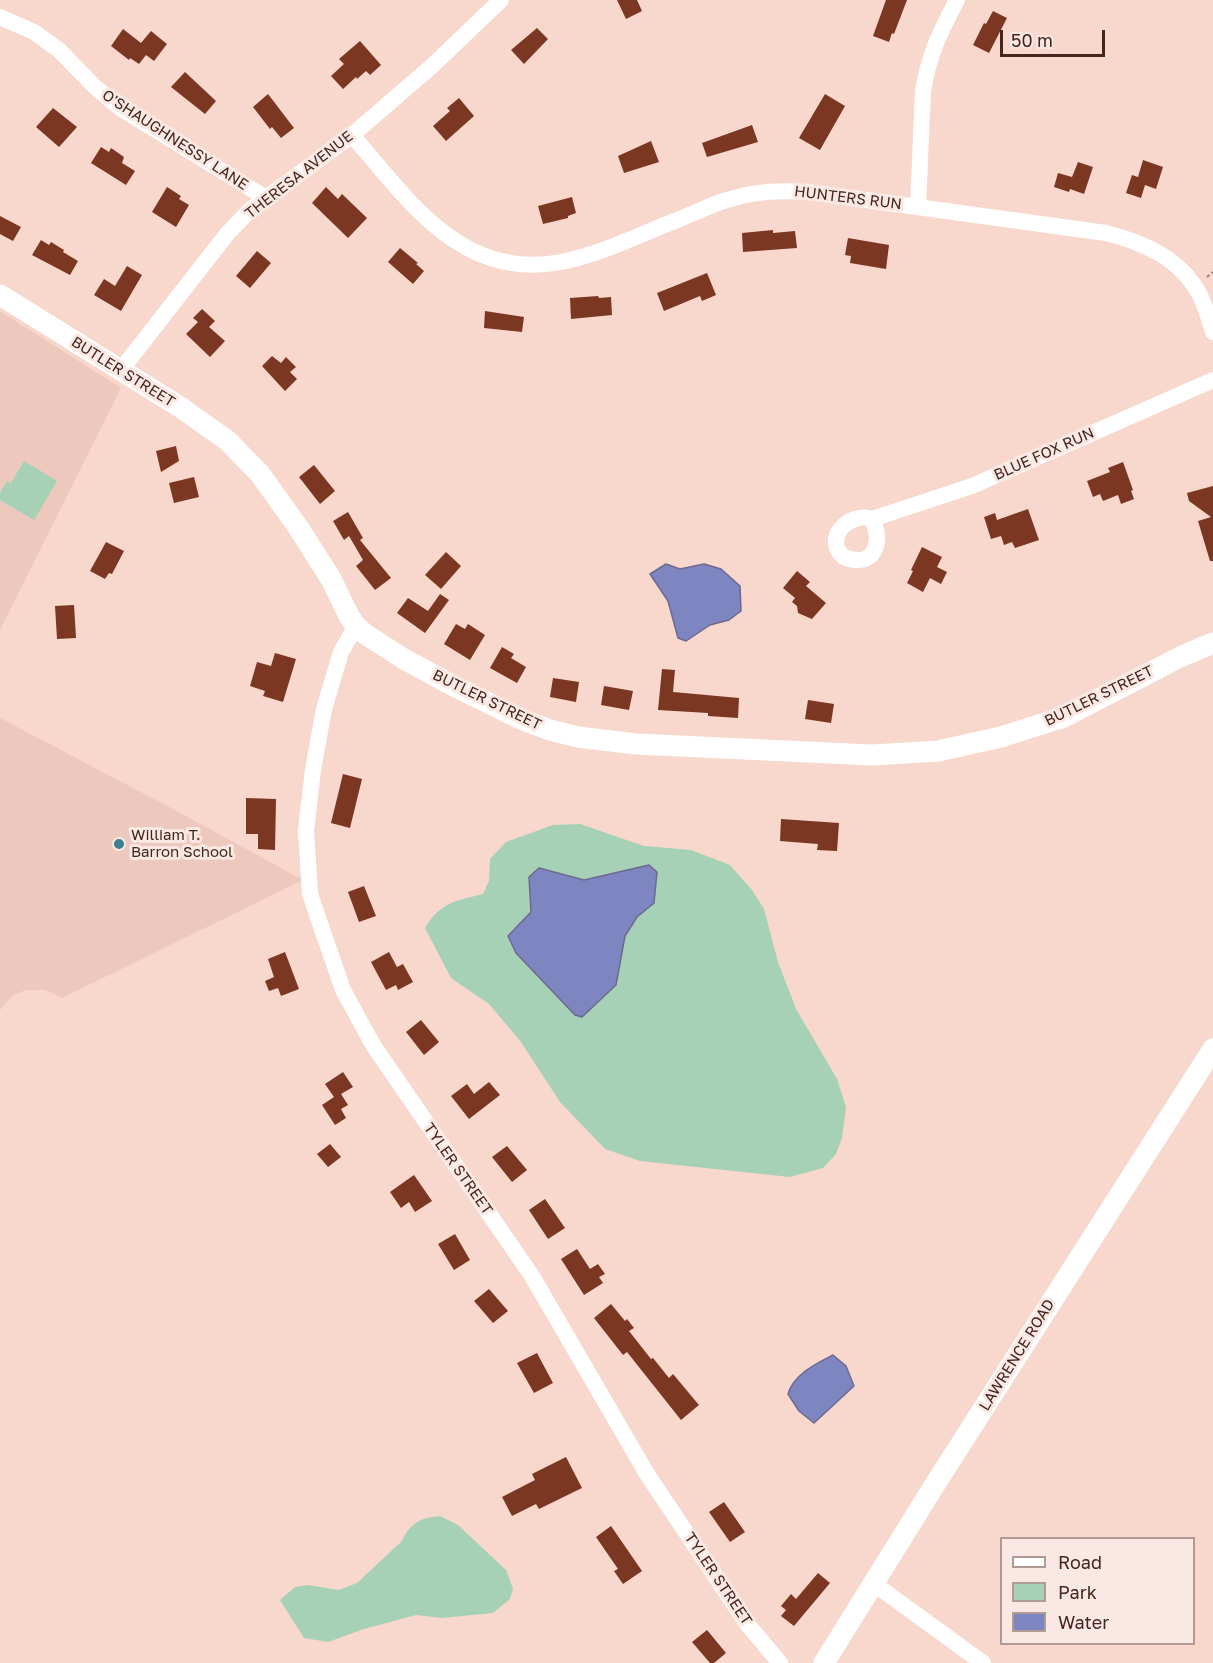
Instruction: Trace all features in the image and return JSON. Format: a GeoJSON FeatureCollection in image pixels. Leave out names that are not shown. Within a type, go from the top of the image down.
{"type":"FeatureCollection","features":[{"type":"Feature","properties":{"kind":"street","name":"THERESA AVENUE"},"geometry":{"type":"LineString","coordinates":[[121,370],[227,234],[250,210],[352,135],[432,66],[501,0]]}},
{"type":"Feature","properties":{"kind":"street"},"geometry":{"type":"LineString","coordinates":[[918,207],[923,91],[926,74],[934,44],[957,0]]}},
{"type":"Feature","properties":{"kind":"street","name":"O'SHAUGHNESSY LANE"},"geometry":{"type":"LineString","coordinates":[[0,17],[34,33],[59,50],[94,86],[120,108],[266,198]]}},
{"type":"Feature","properties":{"kind":"street","name":"HUNTERS RUN"},"geometry":{"type":"LineString","coordinates":[[352,135],[415,208],[438,230],[481,255],[512,263],[545,264],[577,258],[608,248],[728,199],[759,193],[808,192],[1106,233],[1139,243],[1171,260],[1185,273],[1195,286],[1213,332]]}},
{"type":"Feature","properties":{"kind":"street","name":"BUTLER STREET"},"geometry":{"type":"LineString","coordinates":[[0,295],[207,425],[245,457],[277,497],[317,555],[356,626],[365,634],[404,659],[523,720],[578,737],[636,744],[872,755],[938,751],[970,745],[1064,717],[1180,657],[1213,643]]}},
{"type":"Feature","properties":{"kind":"street","name":"BLUE FOX RUN"},"geometry":{"type":"LineString","coordinates":[[872,519],[972,486],[1213,380]]}},
{"type":"Feature","properties":{"kind":"street","name":"TYLER STREET"},"geometry":{"type":"LineString","coordinates":[[356,626],[341,652],[324,709],[313,770],[306,831],[310,894],[343,990],[373,1045],[532,1276],[647,1474],[748,1625],[780,1663]]}},
{"type":"Feature","properties":{"kind":"street","name":"LAWRENCE ROAD"},"geometry":{"type":"LineString","coordinates":[[824,1663],[1212,1051]]}},
{"type":"Feature","properties":{"kind":"street"},"geometry":{"type":"LineString","coordinates":[[873,1583],[983,1663]]}},
{"type":"Feature","properties":{"kind":"shaded area"},"geometry":{"type":"Polygon","coordinates":[[[0,311],[121,388],[0,630],[0,311]]]}},
{"type":"Feature","properties":{"kind":"shaded area","name":"William T. Barron School"},"geometry":{"type":"Polygon","coordinates":[[[0,718],[303,880],[62,998],[45,990],[26,990],[13,995],[0,1010],[0,718]]]}},
{"type":"Feature","properties":{"kind":"green space"},"geometry":{"type":"Polygon","coordinates":[[[24,461],[57,481],[34,520],[0,500],[0,493],[7,481],[11,483],[24,461]]]}},
{"type":"Feature","properties":{"kind":"green space"},"geometry":{"type":"Polygon","coordinates":[[[580,824],[644,846],[691,850],[730,865],[752,890],[764,909],[778,962],[796,1009],[837,1079],[846,1107],[842,1138],[836,1154],[823,1168],[790,1177],[640,1161],[605,1149],[560,1102],[521,1042],[489,1004],[451,978],[425,928],[431,919],[449,904],[483,894],[489,881],[490,859],[506,842],[553,825],[580,824]]]}},
{"type":"Feature","properties":{"kind":"green space"},"geometry":{"type":"Polygon","coordinates":[[[440,1516],[458,1525],[506,1570],[513,1589],[510,1599],[493,1613],[442,1618],[416,1615],[364,1629],[328,1642],[304,1638],[280,1600],[295,1587],[308,1585],[339,1590],[357,1583],[402,1541],[413,1525],[427,1518],[440,1516]]]}},
{"type":"Feature","properties":{"kind":"water"},"geometry":{"type":"Polygon","coordinates":[[[666,564],[680,569],[704,564],[721,569],[740,586],[741,611],[729,620],[710,625],[686,641],[678,638],[668,601],[650,574],[666,564]]]}},
{"type":"Feature","properties":{"kind":"water"},"geometry":{"type":"Polygon","coordinates":[[[649,865],[657,872],[654,903],[637,917],[625,936],[616,985],[582,1017],[575,1015],[516,953],[508,936],[531,912],[529,877],[539,868],[584,880],[649,865]]]}},
{"type":"Feature","properties":{"kind":"water"},"geometry":{"type":"Polygon","coordinates":[[[833,1355],[846,1366],[854,1386],[814,1423],[799,1411],[788,1394],[800,1375],[833,1355]]]}},
{"type":"Feature","properties":{"kind":"building"},"geometry":{"type":"Polygon","coordinates":[[[617,0],[637,0],[642,11],[626,19],[617,0]]]}},
{"type":"Feature","properties":{"kind":"building"},"geometry":{"type":"Polygon","coordinates":[[[886,0],[907,0],[889,42],[873,36],[886,0]]]}},
{"type":"Feature","properties":{"kind":"building"},"geometry":{"type":"Polygon","coordinates":[[[993,11],[1007,18],[989,53],[973,45],[993,11]]]}},
{"type":"Feature","properties":{"kind":"building"},"geometry":{"type":"Polygon","coordinates":[[[537,28],[548,39],[524,64],[511,50],[537,28]]]}},
{"type":"Feature","properties":{"kind":"building"},"geometry":{"type":"Polygon","coordinates":[[[123,29],[141,43],[151,31],[167,44],[154,61],[146,55],[139,64],[130,58],[129,60],[111,46],[123,29]]]}},
{"type":"Feature","properties":{"kind":"building"},"geometry":{"type":"Polygon","coordinates":[[[360,41],[381,65],[370,75],[366,71],[357,79],[356,77],[343,89],[331,76],[344,64],[339,59],[360,41]]]}},
{"type":"Feature","properties":{"kind":"building"},"geometry":{"type":"Polygon","coordinates":[[[185,72],[216,101],[205,114],[171,87],[185,72]]]}},
{"type":"Feature","properties":{"kind":"building"},"geometry":{"type":"Polygon","coordinates":[[[268,94],[294,128],[281,138],[272,127],[270,129],[253,107],[268,94]]]}},
{"type":"Feature","properties":{"kind":"building"},"geometry":{"type":"Polygon","coordinates":[[[825,94],[845,106],[820,150],[799,138],[825,94]]]}},
{"type":"Feature","properties":{"kind":"building"},"geometry":{"type":"Polygon","coordinates":[[[459,98],[474,116],[446,141],[433,126],[450,111],[447,108],[459,98]]]}},
{"type":"Feature","properties":{"kind":"building"},"geometry":{"type":"Polygon","coordinates":[[[53,108],[77,127],[59,147],[36,127],[53,108]]]}},
{"type":"Feature","properties":{"kind":"building"},"geometry":{"type":"Polygon","coordinates":[[[752,125],[758,142],[707,157],[702,143],[752,125]]]}},
{"type":"Feature","properties":{"kind":"building"},"geometry":{"type":"Polygon","coordinates":[[[651,141],[659,162],[624,173],[618,156],[651,141]]]}},
{"type":"Feature","properties":{"kind":"building"},"geometry":{"type":"Polygon","coordinates":[[[101,147],[109,152],[111,148],[124,157],[122,163],[135,171],[126,185],[91,163],[101,147]]]}},
{"type":"Feature","properties":{"kind":"building"},"geometry":{"type":"Polygon","coordinates":[[[1143,160],[1163,167],[1156,189],[1145,185],[1141,198],[1126,193],[1132,175],[1138,177],[1143,160]]]}},
{"type":"Feature","properties":{"kind":"building"},"geometry":{"type":"Polygon","coordinates":[[[1078,162],[1093,167],[1084,194],[1054,187],[1058,173],[1072,177],[1078,162]]]}},
{"type":"Feature","properties":{"kind":"building"},"geometry":{"type":"Polygon","coordinates":[[[167,187],[181,196],[179,199],[189,205],[176,227],[152,212],[167,187]]]}},
{"type":"Feature","properties":{"kind":"building"},"geometry":{"type":"Polygon","coordinates":[[[326,187],[338,199],[342,194],[367,218],[348,238],[312,203],[326,187]]]}},
{"type":"Feature","properties":{"kind":"building"},"geometry":{"type":"Polygon","coordinates":[[[572,197],[576,213],[568,218],[543,224],[538,206],[572,197]]]}},
{"type":"Feature","properties":{"kind":"building"},"geometry":{"type":"Polygon","coordinates":[[[0,216],[21,227],[13,241],[0,234],[0,216]]]}},
{"type":"Feature","properties":{"kind":"building"},"geometry":{"type":"Polygon","coordinates":[[[773,230],[773,233],[795,231],[797,248],[743,252],[742,233],[773,230]]]}},
{"type":"Feature","properties":{"kind":"building"},"geometry":{"type":"Polygon","coordinates":[[[848,238],[889,245],[886,269],[850,263],[851,256],[845,255],[848,238]]]}},
{"type":"Feature","properties":{"kind":"building"},"geometry":{"type":"Polygon","coordinates":[[[41,240],[49,245],[51,242],[78,261],[70,275],[32,255],[41,240]]]}},
{"type":"Feature","properties":{"kind":"building"},"geometry":{"type":"Polygon","coordinates":[[[400,248],[424,271],[413,284],[388,262],[400,248]]]}},
{"type":"Feature","properties":{"kind":"building"},"geometry":{"type":"Polygon","coordinates":[[[257,251],[271,263],[250,288],[236,276],[257,251]]]}},
{"type":"Feature","properties":{"kind":"building"},"geometry":{"type":"Polygon","coordinates":[[[127,266],[142,275],[121,311],[94,295],[104,279],[115,286],[127,266]]]}},
{"type":"Feature","properties":{"kind":"building"},"geometry":{"type":"Polygon","coordinates":[[[707,273],[716,295],[702,301],[700,296],[664,311],[657,293],[707,273]]]}},
{"type":"Feature","properties":{"kind":"building"},"geometry":{"type":"Polygon","coordinates":[[[598,296],[599,298],[611,297],[612,315],[571,319],[570,298],[598,296]]]}},
{"type":"Feature","properties":{"kind":"building"},"geometry":{"type":"Polygon","coordinates":[[[202,309],[215,321],[209,327],[225,341],[210,357],[186,334],[198,322],[193,318],[202,309]]]}},
{"type":"Feature","properties":{"kind":"building"},"geometry":{"type":"Polygon","coordinates":[[[485,311],[524,317],[522,332],[484,328],[485,311]]]}},
{"type":"Feature","properties":{"kind":"building"},"geometry":{"type":"Polygon","coordinates":[[[272,356],[281,363],[286,357],[296,367],[290,372],[297,379],[285,391],[262,366],[272,356]]]}},
{"type":"Feature","properties":{"kind":"building"},"geometry":{"type":"Polygon","coordinates":[[[176,446],[179,461],[161,472],[156,451],[176,446]]]}},
{"type":"Feature","properties":{"kind":"building"},"geometry":{"type":"Polygon","coordinates":[[[1123,462],[1134,499],[1121,504],[1118,495],[1103,501],[1100,494],[1093,497],[1087,481],[1110,472],[1108,468],[1123,462]]]}},
{"type":"Feature","properties":{"kind":"building"},"geometry":{"type":"Polygon","coordinates":[[[314,465],[335,491],[320,504],[299,477],[314,465]]]}},
{"type":"Feature","properties":{"kind":"building"},"geometry":{"type":"Polygon","coordinates":[[[194,477],[199,497],[174,503],[169,483],[194,477]]]}},
{"type":"Feature","properties":{"kind":"building"},"geometry":{"type":"Polygon","coordinates":[[[1213,486],[1213,561],[1210,561],[1198,521],[1211,517],[1189,501],[1187,493],[1213,486]]]}},
{"type":"Feature","properties":{"kind":"building"},"geometry":{"type":"Polygon","coordinates":[[[1028,509],[1039,540],[1015,548],[1012,542],[1004,545],[1001,536],[991,539],[984,517],[995,513],[997,520],[1028,509]]]}},
{"type":"Feature","properties":{"kind":"building"},"geometry":{"type":"Polygon","coordinates":[[[348,512],[363,538],[360,540],[391,578],[375,590],[356,566],[363,560],[349,536],[344,540],[333,521],[348,512]]]}},
{"type":"Feature","properties":{"kind":"building"},"geometry":{"type":"Polygon","coordinates":[[[106,542],[124,551],[112,574],[109,573],[105,579],[90,571],[106,542]]]}},
{"type":"Feature","properties":{"kind":"building"},"geometry":{"type":"Polygon","coordinates":[[[922,547],[942,557],[937,567],[947,572],[941,584],[930,578],[923,592],[907,583],[922,547]]]}},
{"type":"Feature","properties":{"kind":"building"},"geometry":{"type":"Polygon","coordinates":[[[446,552],[461,566],[441,589],[425,575],[446,552]]]}},
{"type":"Feature","properties":{"kind":"building"},"geometry":{"type":"Polygon","coordinates":[[[797,571],[810,582],[806,586],[826,603],[812,619],[798,613],[797,606],[792,602],[795,598],[783,588],[797,571]]]}},
{"type":"Feature","properties":{"kind":"building"},"geometry":{"type":"Polygon","coordinates":[[[440,594],[449,600],[425,633],[397,613],[408,598],[428,611],[440,594]]]}},
{"type":"Feature","properties":{"kind":"building"},"geometry":{"type":"Polygon","coordinates":[[[74,605],[76,638],[57,639],[55,606],[74,605]]]}},
{"type":"Feature","properties":{"kind":"building"},"geometry":{"type":"Polygon","coordinates":[[[456,624],[465,629],[468,624],[485,635],[470,660],[444,644],[456,624]]]}},
{"type":"Feature","properties":{"kind":"building"},"geometry":{"type":"Polygon","coordinates":[[[502,647],[514,654],[511,658],[526,667],[517,683],[490,668],[502,647]]]}},
{"type":"Feature","properties":{"kind":"building"},"geometry":{"type":"Polygon","coordinates":[[[275,653],[296,659],[283,702],[263,696],[265,691],[250,686],[257,662],[271,666],[275,653]]]}},
{"type":"Feature","properties":{"kind":"building"},"geometry":{"type":"Polygon","coordinates":[[[662,669],[675,670],[673,692],[739,698],[738,718],[708,716],[708,713],[658,710],[662,669]]]}},
{"type":"Feature","properties":{"kind":"building"},"geometry":{"type":"Polygon","coordinates":[[[553,678],[579,682],[576,702],[550,697],[553,678]]]}},
{"type":"Feature","properties":{"kind":"building"},"geometry":{"type":"Polygon","coordinates":[[[604,686],[633,691],[629,710],[601,705],[604,686]]]}},
{"type":"Feature","properties":{"kind":"building"},"geometry":{"type":"Polygon","coordinates":[[[808,700],[834,704],[831,723],[805,719],[808,700]]]}},
{"type":"Feature","properties":{"kind":"building"},"geometry":{"type":"Polygon","coordinates":[[[343,774],[362,779],[350,828],[331,823],[343,774]]]}},
{"type":"Feature","properties":{"kind":"building"},"geometry":{"type":"Polygon","coordinates":[[[246,798],[276,799],[275,850],[258,849],[258,834],[246,834],[246,798]]]}},
{"type":"Feature","properties":{"kind":"building"},"geometry":{"type":"Polygon","coordinates":[[[781,819],[839,823],[837,851],[817,850],[818,844],[780,841],[781,819]]]}},
{"type":"Feature","properties":{"kind":"building"},"geometry":{"type":"Polygon","coordinates":[[[364,886],[376,916],[359,922],[348,892],[364,886]]]}},
{"type":"Feature","properties":{"kind":"building"},"geometry":{"type":"Polygon","coordinates":[[[285,952],[299,989],[281,996],[278,988],[269,991],[265,981],[274,977],[268,959],[285,952]]]}},
{"type":"Feature","properties":{"kind":"building"},"geometry":{"type":"Polygon","coordinates":[[[389,952],[397,967],[403,964],[413,982],[398,990],[396,985],[386,990],[371,962],[389,952]]]}},
{"type":"Feature","properties":{"kind":"building"},"geometry":{"type":"Polygon","coordinates":[[[421,1020],[439,1042],[424,1055],[406,1032],[421,1020]]]}},
{"type":"Feature","properties":{"kind":"building"},"geometry":{"type":"Polygon","coordinates":[[[343,1072],[353,1087],[341,1094],[348,1105],[341,1109],[346,1118],[335,1125],[322,1105],[334,1097],[325,1084],[343,1072]]]}},
{"type":"Feature","properties":{"kind":"building"},"geometry":{"type":"Polygon","coordinates":[[[489,1082],[500,1095],[469,1119],[451,1096],[467,1084],[474,1094],[489,1082]]]}},
{"type":"Feature","properties":{"kind":"building"},"geometry":{"type":"Polygon","coordinates":[[[330,1144],[341,1157],[328,1167],[317,1154],[330,1144]]]}},
{"type":"Feature","properties":{"kind":"building"},"geometry":{"type":"Polygon","coordinates":[[[507,1146],[527,1170],[512,1182],[492,1157],[507,1146]]]}},
{"type":"Feature","properties":{"kind":"building"},"geometry":{"type":"Polygon","coordinates":[[[414,1175],[432,1201],[415,1212],[409,1202],[401,1208],[390,1192],[414,1175]]]}},
{"type":"Feature","properties":{"kind":"building"},"geometry":{"type":"Polygon","coordinates":[[[545,1199],[565,1228],[548,1239],[529,1210],[545,1199]]]}},
{"type":"Feature","properties":{"kind":"building"},"geometry":{"type":"Polygon","coordinates":[[[455,1234],[470,1260],[454,1270],[438,1244],[455,1234]]]}},
{"type":"Feature","properties":{"kind":"building"},"geometry":{"type":"Polygon","coordinates":[[[577,1249],[590,1269],[598,1264],[605,1274],[599,1277],[603,1283],[584,1295],[561,1259],[577,1249]]]}},
{"type":"Feature","properties":{"kind":"building"},"geometry":{"type":"Polygon","coordinates":[[[489,1289],[508,1311],[493,1323],[474,1301],[489,1289]]]}},
{"type":"Feature","properties":{"kind":"building"},"geometry":{"type":"Polygon","coordinates":[[[611,1304],[634,1328],[629,1331],[651,1359],[653,1358],[669,1378],[673,1374],[699,1405],[681,1420],[627,1352],[623,1355],[594,1318],[611,1304]]]}},
{"type":"Feature","properties":{"kind":"building"},"geometry":{"type":"Polygon","coordinates":[[[537,1353],[553,1383],[534,1393],[517,1363],[537,1353]]]}},
{"type":"Feature","properties":{"kind":"building"},"geometry":{"type":"Polygon","coordinates":[[[566,1457],[582,1488],[539,1509],[536,1504],[512,1516],[502,1497],[535,1480],[532,1474],[566,1457]]]}},
{"type":"Feature","properties":{"kind":"building"},"geometry":{"type":"Polygon","coordinates":[[[724,1502],[745,1532],[730,1542],[709,1512],[724,1502]]]}},
{"type":"Feature","properties":{"kind":"building"},"geometry":{"type":"Polygon","coordinates":[[[611,1526],[642,1571],[623,1584],[614,1571],[618,1569],[596,1537],[611,1526]]]}},
{"type":"Feature","properties":{"kind":"building"},"geometry":{"type":"Polygon","coordinates":[[[818,1573],[830,1583],[794,1626],[781,1616],[786,1610],[781,1606],[791,1594],[796,1599],[818,1573]]]}},
{"type":"Feature","properties":{"kind":"building"},"geometry":{"type":"Polygon","coordinates":[[[707,1630],[726,1653],[714,1663],[710,1663],[692,1642],[707,1630]]]}},
{"type":"Feature","properties":{"kind":"place","name":"William T. Barron School"},"geometry":{"type":"Point","coordinates":[119,844]}}]}
